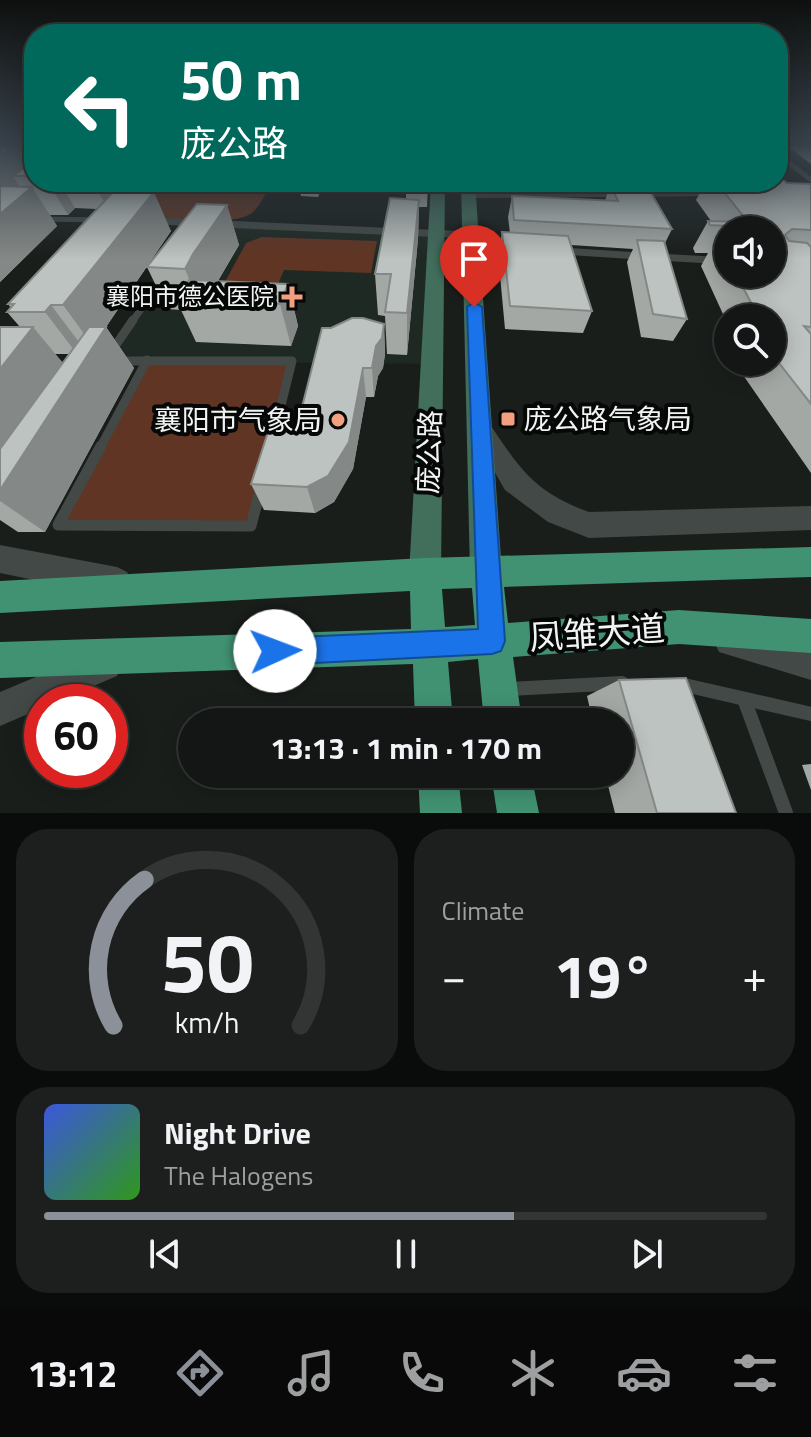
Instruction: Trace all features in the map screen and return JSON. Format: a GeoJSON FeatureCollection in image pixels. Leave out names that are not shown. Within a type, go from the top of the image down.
{"type":"FeatureCollection","features":[{"type":"Feature","properties":{"kind":"main road","name":"庞公路"},"geometry":{"type":"LineString","coordinates":[[433,708],[425,574],[438,192]]}},
{"type":"Feature","properties":{"kind":"main road","name":"庞公路"},"geometry":{"type":"LineString","coordinates":[[468,192],[486,573],[500,706]]}},
{"type":"Feature","properties":{"kind":"main road","name":"凤雏大道"},"geometry":{"type":"LineString","coordinates":[[0,597],[425,574],[811,562]]}},
{"type":"Feature","properties":{"kind":"main road","name":"凤雏大道"},"geometry":{"type":"LineString","coordinates":[[0,660],[428,646],[679,627],[811,636]]}},
{"type":"Feature","properties":{"kind":"main road"},"geometry":{"type":"LineString","coordinates":[[439,788],[441,813]]}},
{"type":"Feature","properties":{"kind":"main road"},"geometry":{"type":"LineString","coordinates":[[514,788],[518,813]]}},
{"type":"Feature","properties":{"kind":"street"},"geometry":{"type":"LineString","coordinates":[[491,192],[509,195],[734,194]]}},
{"type":"Feature","properties":{"kind":"street"},"geometry":{"type":"LineString","coordinates":[[481,429],[514,482],[557,513],[589,525],[811,518]]}},
{"type":"Feature","properties":{"kind":"street"},"geometry":{"type":"LineString","coordinates":[[0,559],[149,589]]}},
{"type":"Feature","properties":{"kind":"street"},"geometry":{"type":"LineString","coordinates":[[679,627],[811,664]]}},
{"type":"Feature","properties":{"kind":"street"},"geometry":{"type":"LineString","coordinates":[[0,709],[123,656]]}},
{"type":"Feature","properties":{"kind":"lane"},"geometry":{"type":"LineString","coordinates":[[126,210],[141,192]]}},
{"type":"Feature","properties":{"kind":"lane"},"geometry":{"type":"LineString","coordinates":[[36,219],[113,220]]}},
{"type":"Feature","properties":{"kind":"lane"},"geometry":{"type":"LineString","coordinates":[[143,221],[200,223],[192,236]]}},
{"type":"Feature","properties":{"kind":"lane"},"geometry":{"type":"LineString","coordinates":[[216,224],[436,233],[516,249]]}},
{"type":"Feature","properties":{"kind":"lane"},"geometry":{"type":"LineString","coordinates":[[547,250],[714,260]]}},
{"type":"Feature","properties":{"kind":"lane"},"geometry":{"type":"LineString","coordinates":[[166,273],[106,361],[292,361],[270,451]]}},
{"type":"Feature","properties":{"kind":"lane"},"geometry":{"type":"LineString","coordinates":[[147,360],[58,525],[251,526],[262,481]]}},
{"type":"Feature","properties":{"kind":"lane"},"geometry":{"type":"LineString","coordinates":[[664,681],[811,714]]}},
{"type":"Feature","properties":{"kind":"lane"},"geometry":{"type":"LineString","coordinates":[[500,706],[638,682]]}},
{"type":"Feature","properties":{"kind":"lane"},"geometry":{"type":"LineString","coordinates":[[744,699],[786,813]]}},
{"type":"Feature","properties":{"kind":"shaded area"},"geometry":{"type":"Polygon","coordinates":[[[153,192],[266,192],[254,211],[233,219],[141,216],[138,206],[153,192]]]}},
{"type":"Feature","properties":{"kind":"shaded area"},"geometry":{"type":"Polygon","coordinates":[[[509,192],[615,194],[509,195],[509,192]]]}},
{"type":"Feature","properties":{"kind":"shaded area","name":"襄阳市德公医院"},"geometry":{"type":"Polygon","coordinates":[[[200,223],[436,233],[432,364],[106,361],[200,223]]]}},
{"type":"Feature","properties":{"kind":"shaded area"},"geometry":{"type":"Polygon","coordinates":[[[262,237],[377,241],[371,273],[284,270],[263,319],[206,317],[246,243],[262,237]]]}},
{"type":"Feature","properties":{"kind":"shaded area"},"geometry":{"type":"Polygon","coordinates":[[[147,360],[292,361],[251,526],[58,525],[147,360]]]}},
{"type":"Feature","properties":{"kind":"building"},"geometry":{"type":"Polygon","coordinates":[[[788,184],[811,184],[811,230],[792,229],[786,234],[786,216],[743,216],[724,192],[788,192],[788,184]]]}},
{"type":"Feature","properties":{"kind":"building"},"geometry":{"type":"Polygon","coordinates":[[[0,186],[24,187],[26,192],[0,214],[0,186]]]}},
{"type":"Feature","properties":{"kind":"building"},"geometry":{"type":"Polygon","coordinates":[[[113,192],[154,192],[63,305],[51,305],[45,312],[7,312],[14,304],[8,304],[113,192]]]}},
{"type":"Feature","properties":{"kind":"building"},"geometry":{"type":"Polygon","coordinates":[[[614,192],[650,192],[672,229],[514,220],[512,196],[618,201],[614,192]]]}},
{"type":"Feature","properties":{"kind":"building"},"geometry":{"type":"Polygon","coordinates":[[[390,198],[419,200],[407,313],[385,312],[391,274],[375,274],[390,198]]]}},
{"type":"Feature","properties":{"kind":"building"},"geometry":{"type":"Polygon","coordinates":[[[197,204],[227,205],[185,269],[147,267],[197,204]]]}},
{"type":"Feature","properties":{"kind":"building"},"geometry":{"type":"Polygon","coordinates":[[[502,232],[568,236],[592,311],[510,306],[502,232]]]}},
{"type":"Feature","properties":{"kind":"building"},"geometry":{"type":"Polygon","coordinates":[[[786,236],[789,241],[807,243],[811,247],[811,327],[804,326],[811,334],[811,404],[786,372],[786,304],[752,304],[743,288],[786,288],[786,236]]]}},
{"type":"Feature","properties":{"kind":"building"},"geometry":{"type":"Polygon","coordinates":[[[637,240],[664,241],[687,319],[653,314],[637,240]]]}},
{"type":"Feature","properties":{"kind":"building"},"geometry":{"type":"Polygon","coordinates":[[[189,280],[288,284],[280,304],[177,300],[189,280]]]}},
{"type":"Feature","properties":{"kind":"building"},"geometry":{"type":"Polygon","coordinates":[[[352,318],[384,324],[372,368],[363,368],[349,442],[328,476],[307,487],[251,484],[270,426],[297,427],[322,328],[331,328],[352,318]]]}},
{"type":"Feature","properties":{"kind":"building"},"geometry":{"type":"Polygon","coordinates":[[[0,327],[33,327],[0,369],[0,327]]]}},
{"type":"Feature","properties":{"kind":"building"},"geometry":{"type":"Polygon","coordinates":[[[89,327],[106,327],[0,490],[0,449],[89,327]]]}},
{"type":"Feature","properties":{"kind":"building"},"geometry":{"type":"Polygon","coordinates":[[[686,678],[736,813],[657,813],[634,732],[634,708],[627,708],[619,680],[686,678]]]}},
{"type":"Feature","properties":{"kind":"place","name":"襄阳市德公医院"},"geometry":{"type":"Point","coordinates":[292,297]}},
{"type":"Feature","properties":{"kind":"place","name":"庞公路气象局"},"geometry":{"type":"Point","coordinates":[508,419]}},
{"type":"Feature","properties":{"kind":"place","name":"襄阳市气象局"},"geometry":{"type":"Point","coordinates":[338,420]}},
{"type":"Feature","properties":{"kind":"route"},"geometry":{"type":"LineString","coordinates":[[275,651],[492,641],[474,307]]}}]}
